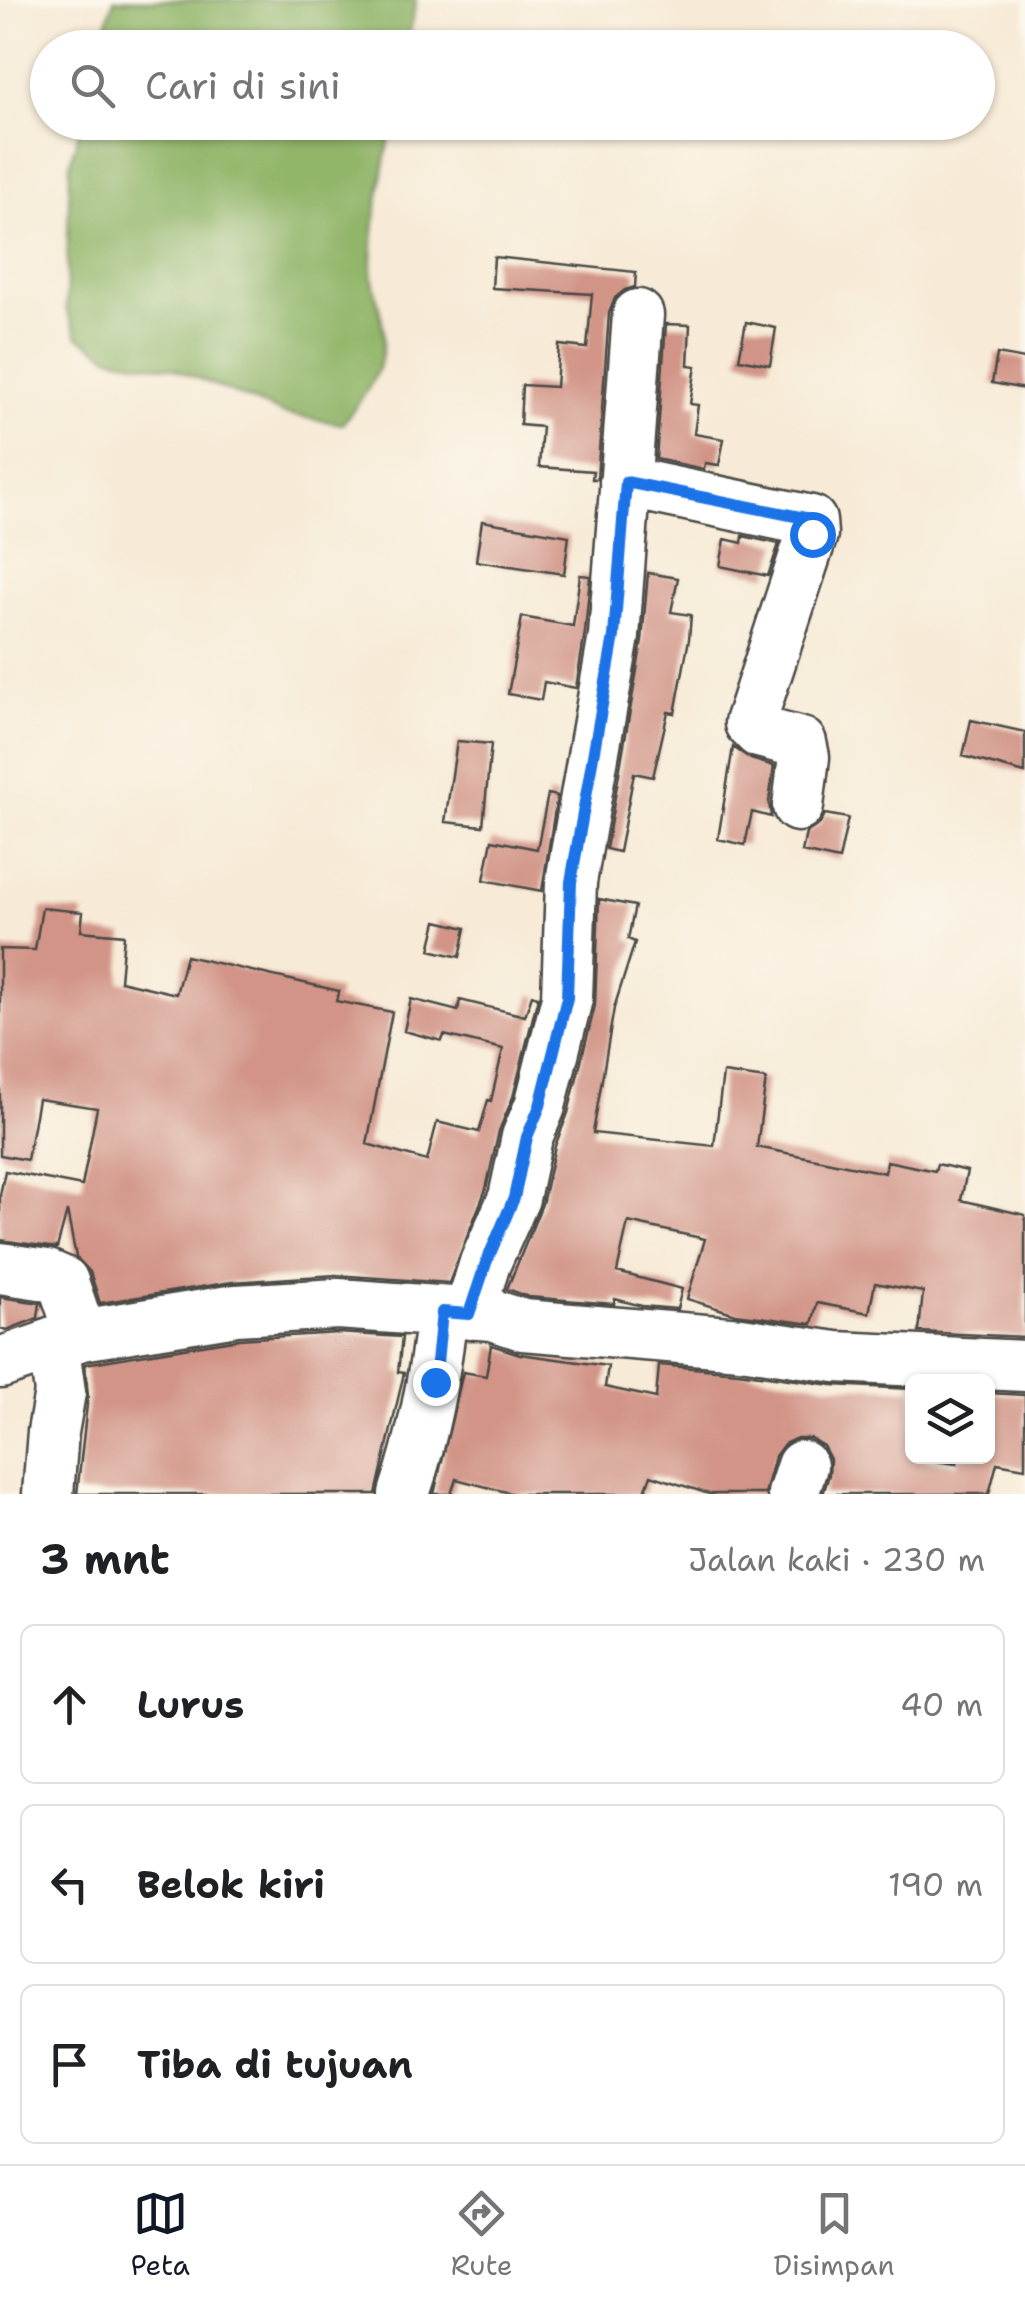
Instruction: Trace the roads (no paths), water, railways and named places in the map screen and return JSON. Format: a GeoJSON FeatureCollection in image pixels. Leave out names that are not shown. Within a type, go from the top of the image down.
{"type":"FeatureCollection","features":[{"type":"Feature","properties":{"kind":"street"},"geometry":{"type":"LineString","coordinates":[[404,1494],[455,1313],[486,1263],[514,1198],[527,1137],[540,1106],[567,998],[571,882],[614,636],[638,315]]}},
{"type":"Feature","properties":{"kind":"street"},"geometry":{"type":"LineString","coordinates":[[626,482],[811,521],[812,534],[750,723],[759,732],[800,744],[804,756],[798,806]]}},
{"type":"Feature","properties":{"kind":"street"},"geometry":{"type":"LineString","coordinates":[[0,1268],[47,1275],[63,1282],[67,1338],[48,1494]]}},
{"type":"Feature","properties":{"kind":"street"},"geometry":{"type":"LineString","coordinates":[[0,1363],[67,1338],[236,1310],[338,1304],[493,1315],[524,1325],[741,1343],[836,1357],[1025,1366]]}}]}
